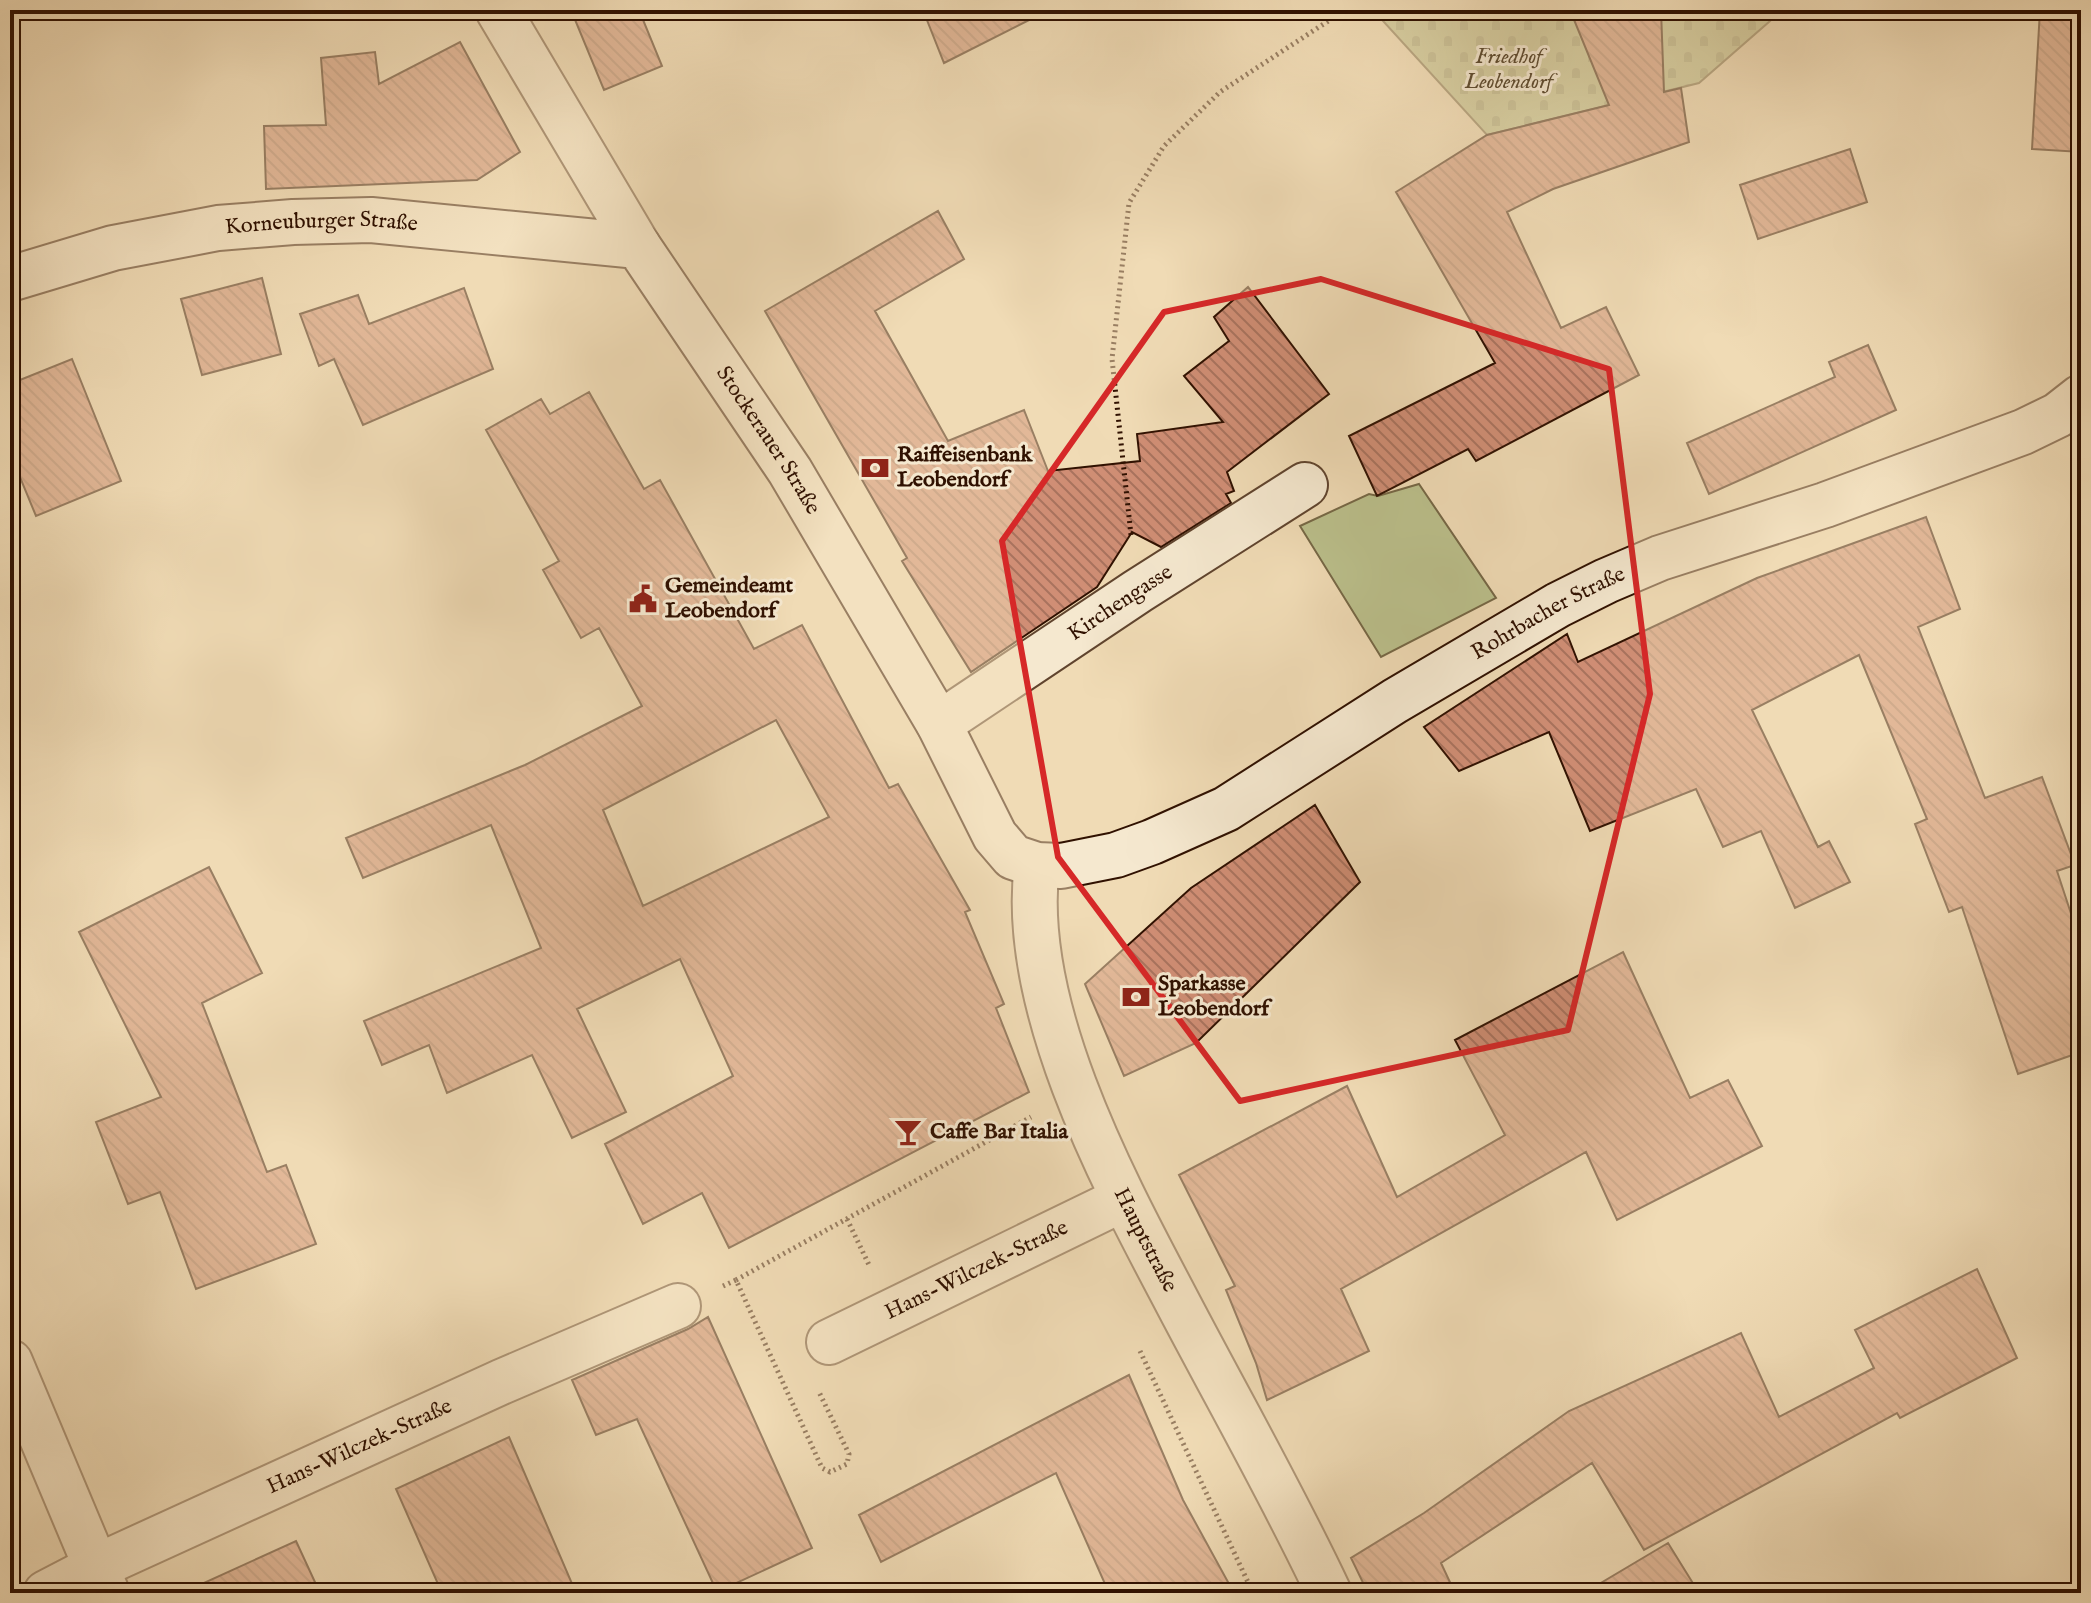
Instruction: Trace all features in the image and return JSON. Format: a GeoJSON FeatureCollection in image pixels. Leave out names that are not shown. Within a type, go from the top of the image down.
{"type":"FeatureCollection","features":[{"type":"Feature","properties":{"kind":"street","name":"Stockerauer Straße"},"geometry":{"type":"LineString","coordinates":[[498,10],[638,246],[790,471],[939,724],[1002,846],[1013,857],[1037,865]]}},
{"type":"Feature","properties":{"kind":"street","name":"Korneuburger Straße"},"geometry":{"type":"LineString","coordinates":[[10,279],[113,248],[218,228],[293,222],[371,220],[638,246]]}},
{"type":"Feature","properties":{"kind":"street","name":"Rohrbacher Straße"},"geometry":{"type":"LineString","coordinates":[[1037,865],[1061,866],[1116,855],[1226,809],[1395,701],[1558,605],[1606,581],[1660,558],[1825,505],[2023,432],[2058,415],[2081,397]]}},
{"type":"Feature","properties":{"kind":"street","name":"Kirchengasse"},"geometry":{"type":"LineString","coordinates":[[939,724],[1138,591],[1305,485]]}},
{"type":"Feature","properties":{"kind":"street","name":"Hauptstraße"},"geometry":{"type":"LineString","coordinates":[[1037,865],[1033,895],[1041,973],[1054,1024],[1078,1091],[1123,1199],[1329,1593]]}},
{"type":"Feature","properties":{"kind":"street","name":"Hans-Wilczek-Straße"},"geometry":{"type":"LineString","coordinates":[[829,1342],[1123,1199]]}},
{"type":"Feature","properties":{"kind":"street","name":"Hans-Wilczek-Straße"},"geometry":{"type":"LineString","coordinates":[[46,1593],[101,1580],[501,1382],[678,1306]]}},
{"type":"Feature","properties":{"kind":"street"},"geometry":{"type":"LineString","coordinates":[[10,1362],[101,1580]]}},
{"type":"Feature","properties":{"kind":"path"},"geometry":{"type":"LineString","coordinates":[[1138,591],[1112,359],[1129,203],[1164,146],[1220,92],[1345,10]]}},
{"type":"Feature","properties":{"kind":"path"},"geometry":{"type":"LineString","coordinates":[[736,1280],[1078,1091]]}},
{"type":"Feature","properties":{"kind":"path"},"geometry":{"type":"LineString","coordinates":[[1139,1348],[1253,1593]]}},
{"type":"Feature","properties":{"kind":"highlighted area"},"geometry":{"type":"Polygon","coordinates":[[[1321,279],[1609,369],[1650,694],[1568,1030],[1240,1101],[1058,857],[1002,541],[1164,312],[1321,279]]]}},
{"type":"Feature","properties":{"kind":"green space","name":"Friedhof Leobendorf"},"geometry":{"type":"Polygon","coordinates":[[[1373,10],[1778,10],[1770,21],[1699,83],[1487,135],[1373,10]]]}},
{"type":"Feature","properties":{"kind":"green space"},"geometry":{"type":"Polygon","coordinates":[[[1419,484],[1496,598],[1381,657],[1300,526],[1369,494],[1378,496],[1419,484]]]}},
{"type":"Feature","properties":{"kind":"building"},"geometry":{"type":"Polygon","coordinates":[[[571,10],[639,10],[662,66],[604,90],[571,10]]]}},
{"type":"Feature","properties":{"kind":"building"},"geometry":{"type":"Polygon","coordinates":[[[923,10],[1049,10],[944,63],[923,10]]]}},
{"type":"Feature","properties":{"kind":"building"},"geometry":{"type":"Polygon","coordinates":[[[1570,10],[1661,10],[1664,92],[1681,88],[1689,142],[1553,189],[1507,212],[1561,328],[1606,307],[1639,375],[1476,461],[1468,449],[1377,496],[1349,436],[1495,363],[1396,192],[1487,135],[1609,105],[1570,10]]]}},
{"type":"Feature","properties":{"kind":"building"},"geometry":{"type":"Polygon","coordinates":[[[2040,10],[2081,10],[2081,152],[2032,149],[2040,10]]]}},
{"type":"Feature","properties":{"kind":"building"},"geometry":{"type":"Polygon","coordinates":[[[460,42],[520,152],[477,180],[266,189],[264,126],[326,125],[321,58],[375,52],[379,84],[460,42]]]}},
{"type":"Feature","properties":{"kind":"building"},"geometry":{"type":"Polygon","coordinates":[[[1850,149],[1867,202],[1758,239],[1740,185],[1850,149]]]}},
{"type":"Feature","properties":{"kind":"building"},"geometry":{"type":"Polygon","coordinates":[[[938,211],[964,259],[875,311],[948,441],[1024,410],[1048,471],[1140,461],[1137,434],[1223,422],[1184,376],[1229,341],[1214,317],[1248,287],[1329,394],[1227,472],[1234,491],[1226,494],[1231,503],[1161,547],[1132,532],[1097,587],[971,672],[902,561],[907,558],[765,311],[938,211]]]}},
{"type":"Feature","properties":{"kind":"building"},"geometry":{"type":"Polygon","coordinates":[[[262,278],[281,354],[202,375],[181,299],[262,278]]]}},
{"type":"Feature","properties":{"kind":"building"},"geometry":{"type":"Polygon","coordinates":[[[464,288],[493,369],[363,425],[334,359],[319,366],[300,314],[358,295],[369,324],[464,288]]]}},
{"type":"Feature","properties":{"kind":"building"},"geometry":{"type":"Polygon","coordinates":[[[1868,345],[1896,410],[1709,494],[1687,443],[1835,377],[1829,362],[1868,345]]]}},
{"type":"Feature","properties":{"kind":"building"},"geometry":{"type":"Polygon","coordinates":[[[72,359],[121,481],[36,516],[10,453],[10,384],[72,359]]]}},
{"type":"Feature","properties":{"kind":"building"},"geometry":{"type":"Polygon","coordinates":[[[589,392],[644,489],[660,480],[754,649],[802,625],[889,788],[898,784],[970,910],[965,912],[1004,1004],[996,1008],[1029,1092],[729,1248],[702,1193],[643,1224],[605,1144],[733,1076],[680,959],[577,1009],[626,1112],[572,1138],[532,1055],[447,1093],[429,1045],[382,1065],[364,1021],[541,948],[491,825],[363,878],[346,838],[525,765],[642,706],[599,628],[581,638],[543,570],[559,561],[486,430],[541,399],[550,414],[589,392]],[[776,720],[603,810],[643,906],[829,817],[776,720]]]}},
{"type":"Feature","properties":{"kind":"building"},"geometry":{"type":"Polygon","coordinates":[[[1926,517],[1960,609],[1918,627],[1985,798],[2042,777],[2075,865],[2057,871],[2081,944],[2081,1052],[2018,1074],[1962,907],[1949,912],[1915,824],[1927,819],[1859,655],[1752,710],[1818,847],[1829,841],[1850,882],[1795,908],[1761,831],[1723,847],[1696,789],[1590,831],[1549,732],[1459,771],[1424,727],[1567,634],[1578,662],[1757,578],[1926,517]]]}},
{"type":"Feature","properties":{"kind":"building"},"geometry":{"type":"Polygon","coordinates":[[[1315,805],[1360,882],[1196,1043],[1124,1076],[1085,984],[1191,888],[1315,805]]]}},
{"type":"Feature","properties":{"kind":"building"},"geometry":{"type":"Polygon","coordinates":[[[209,867],[262,973],[202,1003],[267,1172],[286,1165],[316,1244],[196,1289],[160,1192],[128,1204],[96,1122],[161,1097],[79,932],[209,867]]]}},
{"type":"Feature","properties":{"kind":"building"},"geometry":{"type":"Polygon","coordinates":[[[1623,952],[1690,1098],[1728,1080],[1762,1146],[1617,1220],[1586,1152],[1341,1289],[1369,1351],[1267,1400],[1256,1363],[1226,1290],[1235,1286],[1179,1175],[1347,1086],[1397,1197],[1505,1135],[1455,1040],[1623,952]]]}},
{"type":"Feature","properties":{"kind":"building"},"geometry":{"type":"Polygon","coordinates":[[[1977,1269],[2017,1358],[1900,1418],[1897,1413],[1644,1550],[1592,1463],[1441,1563],[1455,1593],[1368,1593],[1351,1558],[1424,1513],[1569,1411],[1741,1333],[1779,1417],[1874,1368],[1855,1330],[1977,1269]]]}},
{"type":"Feature","properties":{"kind":"building"},"geometry":{"type":"Polygon","coordinates":[[[708,1317],[812,1548],[717,1592],[637,1419],[596,1435],[572,1380],[688,1329],[708,1317]]]}},
{"type":"Feature","properties":{"kind":"building"},"geometry":{"type":"Polygon","coordinates":[[[1129,1375],[1183,1500],[1234,1593],[1109,1593],[1056,1473],[881,1562],[859,1515],[1129,1375]]]}},
{"type":"Feature","properties":{"kind":"building"},"geometry":{"type":"Polygon","coordinates":[[[509,1437],[576,1593],[442,1593],[396,1489],[509,1437]]]}},
{"type":"Feature","properties":{"kind":"building"},"geometry":{"type":"Polygon","coordinates":[[[296,1541],[320,1593],[182,1593],[296,1541]]]}},
{"type":"Feature","properties":{"kind":"building"},"geometry":{"type":"Polygon","coordinates":[[[1668,1543],[1699,1593],[1584,1593],[1668,1543]]]}},
{"type":"Feature","properties":{"kind":"place","name":"Raiffeisenbank Leobendorf"},"geometry":{"type":"Point","coordinates":[875,468]}},
{"type":"Feature","properties":{"kind":"place","name":"Gemeindeamt Leobendorf"},"geometry":{"type":"Point","coordinates":[643,599]}},
{"type":"Feature","properties":{"kind":"place","name":"Sparkasse Leobendorf"},"geometry":{"type":"Point","coordinates":[1136,997]}},
{"type":"Feature","properties":{"kind":"place","name":"Caffe Bar Italia"},"geometry":{"type":"Point","coordinates":[908,1132]}}]}
